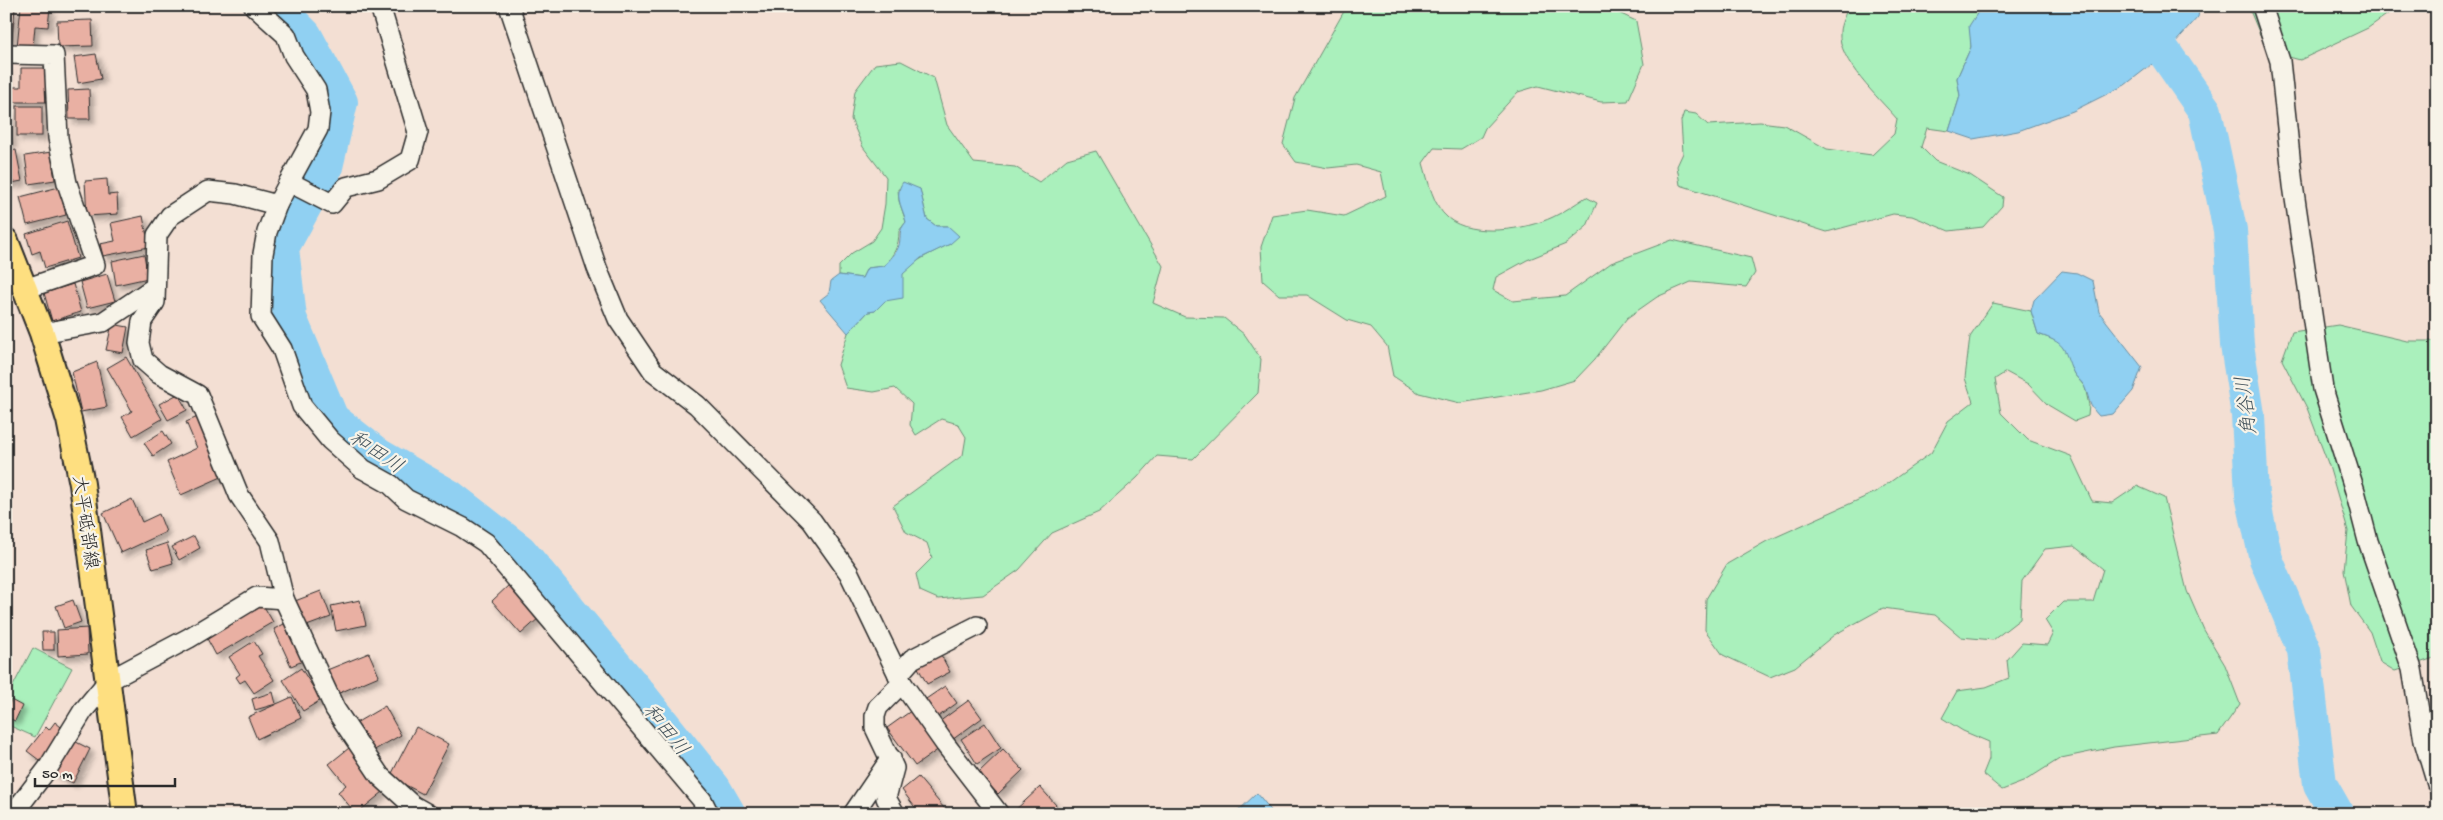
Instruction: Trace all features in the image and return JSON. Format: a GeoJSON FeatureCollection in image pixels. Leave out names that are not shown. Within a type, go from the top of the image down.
{"type":"FeatureCollection","features":[{"type":"Feature","properties":{"kind":"main road","name":"大平砥部線"},"geometry":{"type":"LineString","coordinates":[[6,241],[42,333],[69,420],[82,484],[125,814]]}},
{"type":"Feature","properties":{"kind":"street"},"geometry":{"type":"LineString","coordinates":[[254,6],[286,35],[294,56],[316,90],[320,112],[318,129],[277,205],[267,232],[263,254],[261,316],[282,349],[302,406],[314,424],[347,457],[363,469],[390,484],[406,499],[462,527],[486,543],[696,793],[709,814]]}},
{"type":"Feature","properties":{"kind":"street"},"geometry":{"type":"LineString","coordinates":[[289,182],[332,204],[346,187],[378,179],[410,160],[418,132],[380,6]]}},
{"type":"Feature","properties":{"kind":"street"},"geometry":{"type":"LineString","coordinates":[[509,6],[597,268],[618,319],[653,371],[697,405],[812,521],[849,573],[900,679],[945,744],[1000,814]]}},
{"type":"Feature","properties":{"kind":"street"},"geometry":{"type":"LineString","coordinates":[[2262,6],[2280,61],[2293,185],[2323,389],[2355,491],[2368,541],[2412,669],[2424,741],[2437,784]]}},
{"type":"Feature","properties":{"kind":"street"},"geometry":{"type":"LineString","coordinates":[[6,54],[54,55],[58,138],[67,184],[95,265],[25,289]]}},
{"type":"Feature","properties":{"kind":"street"},"geometry":{"type":"LineString","coordinates":[[277,205],[235,194],[208,191],[170,216],[157,235],[155,302],[142,321],[139,343],[144,360],[159,374],[198,395],[239,495],[270,542],[284,599],[335,709],[380,776],[408,809],[428,814]]}},
{"type":"Feature","properties":{"kind":"street"},"geometry":{"type":"LineString","coordinates":[[42,333],[103,322],[156,287]]}},
{"type":"Feature","properties":{"kind":"street"},"geometry":{"type":"LineString","coordinates":[[13,814],[48,768],[83,711],[108,682],[189,638],[257,597],[284,599]]}},
{"type":"Feature","properties":{"kind":"street"},"geometry":{"type":"LineString","coordinates":[[895,814],[886,798],[894,768],[876,728],[875,716],[878,707],[900,679],[912,659],[977,626]]}},
{"type":"Feature","properties":{"kind":"street"},"geometry":{"type":"LineString","coordinates":[[853,814],[891,758]]}},
{"type":"Feature","properties":{"kind":"green space"},"geometry":{"type":"Polygon","coordinates":[[[1347,6],[1604,6],[1636,21],[1644,64],[1628,101],[1601,102],[1538,86],[1518,92],[1485,128],[1481,137],[1461,149],[1434,148],[1423,163],[1435,200],[1443,213],[1458,224],[1485,230],[1514,228],[1542,222],[1561,213],[1586,197],[1597,203],[1587,226],[1566,244],[1527,260],[1496,277],[1493,290],[1513,301],[1565,296],[1611,263],[1672,240],[1751,258],[1755,273],[1746,287],[1691,282],[1657,297],[1627,318],[1595,359],[1575,380],[1541,390],[1460,403],[1419,393],[1393,376],[1387,346],[1371,327],[1347,320],[1307,295],[1279,295],[1263,281],[1261,247],[1272,215],[1307,210],[1344,216],[1386,196],[1381,172],[1356,165],[1328,168],[1296,162],[1283,144],[1295,98],[1347,6]]]}},
{"type":"Feature","properties":{"kind":"green space"},"geometry":{"type":"Polygon","coordinates":[[[1848,6],[1982,6],[1970,26],[1971,47],[1957,78],[1960,96],[1949,131],[1927,128],[1921,147],[1935,161],[1970,175],[2003,197],[2002,206],[1983,227],[1949,231],[1912,216],[1893,214],[1827,232],[1680,185],[1677,166],[1683,153],[1681,121],[1684,112],[1696,114],[1708,125],[1760,122],[1784,125],[1827,149],[1872,155],[1894,134],[1897,119],[1852,67],[1845,55],[1841,43],[1840,29],[1848,6]]]}},
{"type":"Feature","properties":{"kind":"green space"},"geometry":{"type":"Polygon","coordinates":[[[2248,6],[2399,6],[2368,28],[2300,60],[2267,51],[2248,6]]]}},
{"type":"Feature","properties":{"kind":"green space"},"geometry":{"type":"Polygon","coordinates":[[[901,61],[934,78],[947,125],[974,163],[1015,167],[1039,182],[1067,159],[1096,151],[1163,266],[1153,303],[1185,317],[1224,318],[1245,335],[1261,359],[1258,393],[1193,459],[1157,456],[1137,478],[1099,512],[1052,533],[1019,570],[983,595],[938,599],[920,591],[916,574],[932,558],[927,543],[906,532],[893,506],[963,455],[966,437],[958,424],[941,419],[916,435],[910,425],[912,404],[895,388],[874,392],[846,388],[838,365],[848,333],[868,312],[875,311],[879,307],[899,278],[913,264],[950,244],[948,226],[936,226],[927,219],[920,189],[898,189],[899,201],[906,222],[899,231],[897,246],[891,258],[884,266],[867,268],[862,278],[839,275],[839,266],[852,253],[872,241],[881,228],[885,204],[886,177],[863,147],[851,119],[855,91],[875,64],[901,61]]]}},
{"type":"Feature","properties":{"kind":"green space"},"geometry":{"type":"Polygon","coordinates":[[[1993,303],[2031,311],[2038,334],[2057,341],[2065,348],[2074,374],[2085,387],[2089,405],[2088,416],[2075,421],[2048,405],[2028,384],[2006,372],[1995,379],[2001,413],[2028,440],[2071,456],[2092,501],[2112,503],[2137,486],[2164,498],[2187,591],[2204,630],[2225,665],[2240,704],[2218,735],[2114,747],[2061,758],[2023,782],[2002,790],[1983,774],[1989,759],[1989,742],[1963,731],[1942,718],[1957,691],[1986,687],[2009,678],[2007,660],[2022,643],[2047,645],[2053,633],[2045,620],[2063,602],[2093,602],[2103,569],[2074,546],[2045,549],[2022,581],[2020,619],[1993,640],[1961,637],[1935,615],[1883,608],[1834,635],[1795,667],[1770,677],[1723,655],[1705,630],[1706,599],[1727,564],[1767,541],[1876,492],[1931,453],[1948,421],[1973,402],[1965,378],[1970,337],[1993,303]]]}},
{"type":"Feature","properties":{"kind":"green space"},"geometry":{"type":"Polygon","coordinates":[[[2338,325],[2407,341],[2437,341],[2437,657],[2395,671],[2380,662],[2370,632],[2351,606],[2344,570],[2348,531],[2329,466],[2307,408],[2282,360],[2292,332],[2338,325]]]}},
{"type":"Feature","properties":{"kind":"green space"},"geometry":{"type":"Polygon","coordinates":[[[33,648],[72,668],[35,737],[6,724],[6,699],[33,648]]]}},
{"type":"Feature","properties":{"kind":"water"},"geometry":{"type":"Polygon","coordinates":[[[1982,6],[2200,6],[2198,17],[2165,54],[2125,85],[2073,111],[2018,131],[1973,139],[1949,131],[1960,96],[1957,78],[1971,47],[1969,26],[1982,6]]]}},
{"type":"Feature","properties":{"kind":"water"},"geometry":{"type":"Polygon","coordinates":[[[903,182],[920,189],[927,219],[936,226],[948,226],[959,236],[950,244],[921,258],[903,274],[903,298],[885,301],[875,311],[868,312],[848,333],[820,300],[829,293],[831,281],[839,275],[862,278],[867,268],[884,266],[895,254],[899,245],[901,231],[906,222],[899,197],[900,187],[903,182]]]}},
{"type":"Feature","properties":{"kind":"water"},"geometry":{"type":"Polygon","coordinates":[[[2062,271],[2077,273],[2093,281],[2099,312],[2142,367],[2133,391],[2113,414],[2099,416],[2095,412],[2084,386],[2073,372],[2065,351],[2054,340],[2038,334],[2031,311],[2034,300],[2062,271]]]}},
{"type":"Feature","properties":{"kind":"water"},"geometry":{"type":"Polygon","coordinates":[[[1257,793],[1274,814],[1235,814],[1257,793]]]}},
{"type":"Feature","properties":{"kind":"building"},"geometry":{"type":"Polygon","coordinates":[[[21,6],[50,7],[48,27],[35,26],[33,48],[17,47],[21,6]]]}},
{"type":"Feature","properties":{"kind":"building"},"geometry":{"type":"Polygon","coordinates":[[[6,8],[15,9],[11,47],[6,47],[6,8]]]}},
{"type":"Feature","properties":{"kind":"building"},"geometry":{"type":"Polygon","coordinates":[[[92,20],[93,46],[58,47],[57,21],[92,20]]]}},
{"type":"Feature","properties":{"kind":"building"},"geometry":{"type":"Polygon","coordinates":[[[96,54],[101,79],[78,83],[74,57],[96,54]]]}},
{"type":"Feature","properties":{"kind":"building"},"geometry":{"type":"Polygon","coordinates":[[[6,67],[8,102],[6,102],[6,67]]]}},
{"type":"Feature","properties":{"kind":"building"},"geometry":{"type":"Polygon","coordinates":[[[21,68],[47,68],[46,102],[13,102],[13,87],[21,87],[21,68]]]}},
{"type":"Feature","properties":{"kind":"building"},"geometry":{"type":"Polygon","coordinates":[[[89,89],[90,119],[69,119],[68,90],[89,89]]]}},
{"type":"Feature","properties":{"kind":"building"},"geometry":{"type":"Polygon","coordinates":[[[17,106],[42,106],[42,136],[17,136],[17,106]]]}},
{"type":"Feature","properties":{"kind":"building"},"geometry":{"type":"Polygon","coordinates":[[[6,108],[9,108],[12,144],[6,145],[6,108]]]}},
{"type":"Feature","properties":{"kind":"building"},"geometry":{"type":"Polygon","coordinates":[[[16,150],[22,181],[6,184],[6,152],[16,150]]]}},
{"type":"Feature","properties":{"kind":"building"},"geometry":{"type":"Polygon","coordinates":[[[51,152],[55,180],[29,184],[25,156],[51,152]]]}},
{"type":"Feature","properties":{"kind":"building"},"geometry":{"type":"Polygon","coordinates":[[[107,179],[108,195],[117,194],[118,214],[87,216],[85,181],[107,179]]]}},
{"type":"Feature","properties":{"kind":"building"},"geometry":{"type":"Polygon","coordinates":[[[59,187],[66,215],[27,225],[20,197],[59,187]]]}},
{"type":"Feature","properties":{"kind":"building"},"geometry":{"type":"Polygon","coordinates":[[[143,216],[149,247],[103,256],[100,244],[115,241],[111,223],[143,216]]]}},
{"type":"Feature","properties":{"kind":"building"},"geometry":{"type":"Polygon","coordinates":[[[67,221],[78,258],[45,268],[40,251],[32,254],[26,234],[67,221]]]}},
{"type":"Feature","properties":{"kind":"building"},"geometry":{"type":"Polygon","coordinates":[[[144,254],[148,278],[116,285],[112,261],[144,254]]]}},
{"type":"Feature","properties":{"kind":"building"},"geometry":{"type":"Polygon","coordinates":[[[107,274],[115,301],[87,308],[80,282],[107,274]]]}},
{"type":"Feature","properties":{"kind":"building"},"geometry":{"type":"Polygon","coordinates":[[[73,284],[81,312],[52,321],[44,293],[73,284]]]}},
{"type":"Feature","properties":{"kind":"building"},"geometry":{"type":"Polygon","coordinates":[[[112,324],[128,327],[123,353],[106,350],[112,324]]]}},
{"type":"Feature","properties":{"kind":"building"},"geometry":{"type":"Polygon","coordinates":[[[126,357],[162,419],[133,436],[122,417],[132,411],[107,368],[126,357]]]}},
{"type":"Feature","properties":{"kind":"building"},"geometry":{"type":"Polygon","coordinates":[[[97,362],[107,407],[81,412],[72,372],[97,362]]]}},
{"type":"Feature","properties":{"kind":"building"},"geometry":{"type":"Polygon","coordinates":[[[178,394],[187,410],[168,420],[159,404],[178,394]]]}},
{"type":"Feature","properties":{"kind":"building"},"geometry":{"type":"Polygon","coordinates":[[[200,416],[226,475],[181,495],[167,462],[197,448],[186,422],[200,416]]]}},
{"type":"Feature","properties":{"kind":"building"},"geometry":{"type":"Polygon","coordinates":[[[163,431],[171,444],[153,456],[144,443],[163,431]]]}},
{"type":"Feature","properties":{"kind":"building"},"geometry":{"type":"Polygon","coordinates":[[[132,499],[142,522],[159,514],[166,532],[121,553],[103,513],[132,499]]]}},
{"type":"Feature","properties":{"kind":"building"},"geometry":{"type":"Polygon","coordinates":[[[194,536],[200,548],[179,560],[172,547],[194,536]]]}},
{"type":"Feature","properties":{"kind":"building"},"geometry":{"type":"Polygon","coordinates":[[[167,543],[173,563],[153,569],[146,550],[167,543]]]}},
{"type":"Feature","properties":{"kind":"building"},"geometry":{"type":"Polygon","coordinates":[[[510,584],[540,617],[521,634],[492,601],[510,584]]]}},
{"type":"Feature","properties":{"kind":"building"},"geometry":{"type":"Polygon","coordinates":[[[321,591],[331,617],[304,627],[295,601],[321,591]]]}},
{"type":"Feature","properties":{"kind":"building"},"geometry":{"type":"Polygon","coordinates":[[[73,600],[81,622],[64,628],[56,606],[73,600]]]}},
{"type":"Feature","properties":{"kind":"building"},"geometry":{"type":"Polygon","coordinates":[[[360,600],[366,625],[336,631],[331,606],[360,600]]]}},
{"type":"Feature","properties":{"kind":"building"},"geometry":{"type":"Polygon","coordinates":[[[262,603],[273,622],[216,655],[205,635],[262,603]]]}},
{"type":"Feature","properties":{"kind":"building"},"geometry":{"type":"Polygon","coordinates":[[[288,622],[305,660],[291,666],[274,629],[288,622]]]}},
{"type":"Feature","properties":{"kind":"building"},"geometry":{"type":"Polygon","coordinates":[[[87,628],[88,654],[58,656],[57,630],[87,628]]]}},
{"type":"Feature","properties":{"kind":"building"},"geometry":{"type":"Polygon","coordinates":[[[42,632],[54,632],[54,650],[43,650],[42,632]]]}},
{"type":"Feature","properties":{"kind":"building"},"geometry":{"type":"Polygon","coordinates":[[[254,641],[262,654],[258,656],[274,680],[254,693],[245,680],[240,683],[236,677],[240,674],[229,657],[254,641]]]}},
{"type":"Feature","properties":{"kind":"building"},"geometry":{"type":"Polygon","coordinates":[[[939,651],[950,672],[927,684],[916,664],[939,651]]]}},
{"type":"Feature","properties":{"kind":"building"},"geometry":{"type":"Polygon","coordinates":[[[369,653],[379,676],[337,694],[327,670],[369,653]]]}},
{"type":"Feature","properties":{"kind":"building"},"geometry":{"type":"Polygon","coordinates":[[[301,668],[321,700],[303,711],[283,680],[301,668]]]}},
{"type":"Feature","properties":{"kind":"building"},"geometry":{"type":"Polygon","coordinates":[[[945,686],[957,703],[935,719],[923,701],[945,686]]]}},
{"type":"Feature","properties":{"kind":"building"},"geometry":{"type":"Polygon","coordinates":[[[273,692],[276,704],[255,710],[252,699],[273,692]]]}},
{"type":"Feature","properties":{"kind":"building"},"geometry":{"type":"Polygon","coordinates":[[[292,697],[301,718],[257,739],[248,717],[292,697]]]}},
{"type":"Feature","properties":{"kind":"building"},"geometry":{"type":"Polygon","coordinates":[[[11,700],[22,706],[15,721],[6,717],[6,710],[11,700]]]}},
{"type":"Feature","properties":{"kind":"building"},"geometry":{"type":"Polygon","coordinates":[[[969,700],[982,718],[952,740],[939,722],[969,700]]]}},
{"type":"Feature","properties":{"kind":"building"},"geometry":{"type":"Polygon","coordinates":[[[385,706],[401,735],[371,752],[354,724],[385,706]]]}},
{"type":"Feature","properties":{"kind":"building"},"geometry":{"type":"Polygon","coordinates":[[[915,708],[943,746],[915,766],[887,728],[915,708]]]}},
{"type":"Feature","properties":{"kind":"building"},"geometry":{"type":"Polygon","coordinates":[[[55,722],[67,732],[43,763],[27,751],[46,727],[49,730],[55,722]]]}},
{"type":"Feature","properties":{"kind":"building"},"geometry":{"type":"Polygon","coordinates":[[[985,723],[1001,748],[977,764],[961,739],[985,723]]]}},
{"type":"Feature","properties":{"kind":"building"},"geometry":{"type":"Polygon","coordinates":[[[416,727],[449,744],[423,794],[390,777],[416,727]]]}},
{"type":"Feature","properties":{"kind":"building"},"geometry":{"type":"Polygon","coordinates":[[[70,739],[90,749],[73,783],[53,773],[70,739]]]}},
{"type":"Feature","properties":{"kind":"building"},"geometry":{"type":"Polygon","coordinates":[[[349,748],[383,792],[356,814],[338,792],[346,785],[329,764],[349,748]]]}},
{"type":"Feature","properties":{"kind":"building"},"geometry":{"type":"Polygon","coordinates":[[[1003,749],[1023,770],[998,794],[978,773],[1003,749]]]}},
{"type":"Feature","properties":{"kind":"building"},"geometry":{"type":"Polygon","coordinates":[[[918,777],[949,814],[920,814],[902,790],[918,777]]]}},
{"type":"Feature","properties":{"kind":"building"},"geometry":{"type":"Polygon","coordinates":[[[1040,787],[1064,814],[1011,814],[1040,787]]]}},
{"type":"Feature","properties":{"kind":"waterway","name":"和田川"},"geometry":{"type":"LineString","coordinates":[[276,6],[305,35],[341,102],[326,167],[282,248],[290,318],[332,419],[378,455],[449,496],[520,551],[641,696],[714,788],[729,814]]}},
{"type":"Feature","properties":{"kind":"waterway","name":"角谷川"},"geometry":{"type":"LineString","coordinates":[[2137,6],[2151,33],[2205,111],[2230,230],[2237,345],[2248,415],[2252,495],[2266,559],[2304,650],[2320,784],[2337,814]]}}]}
